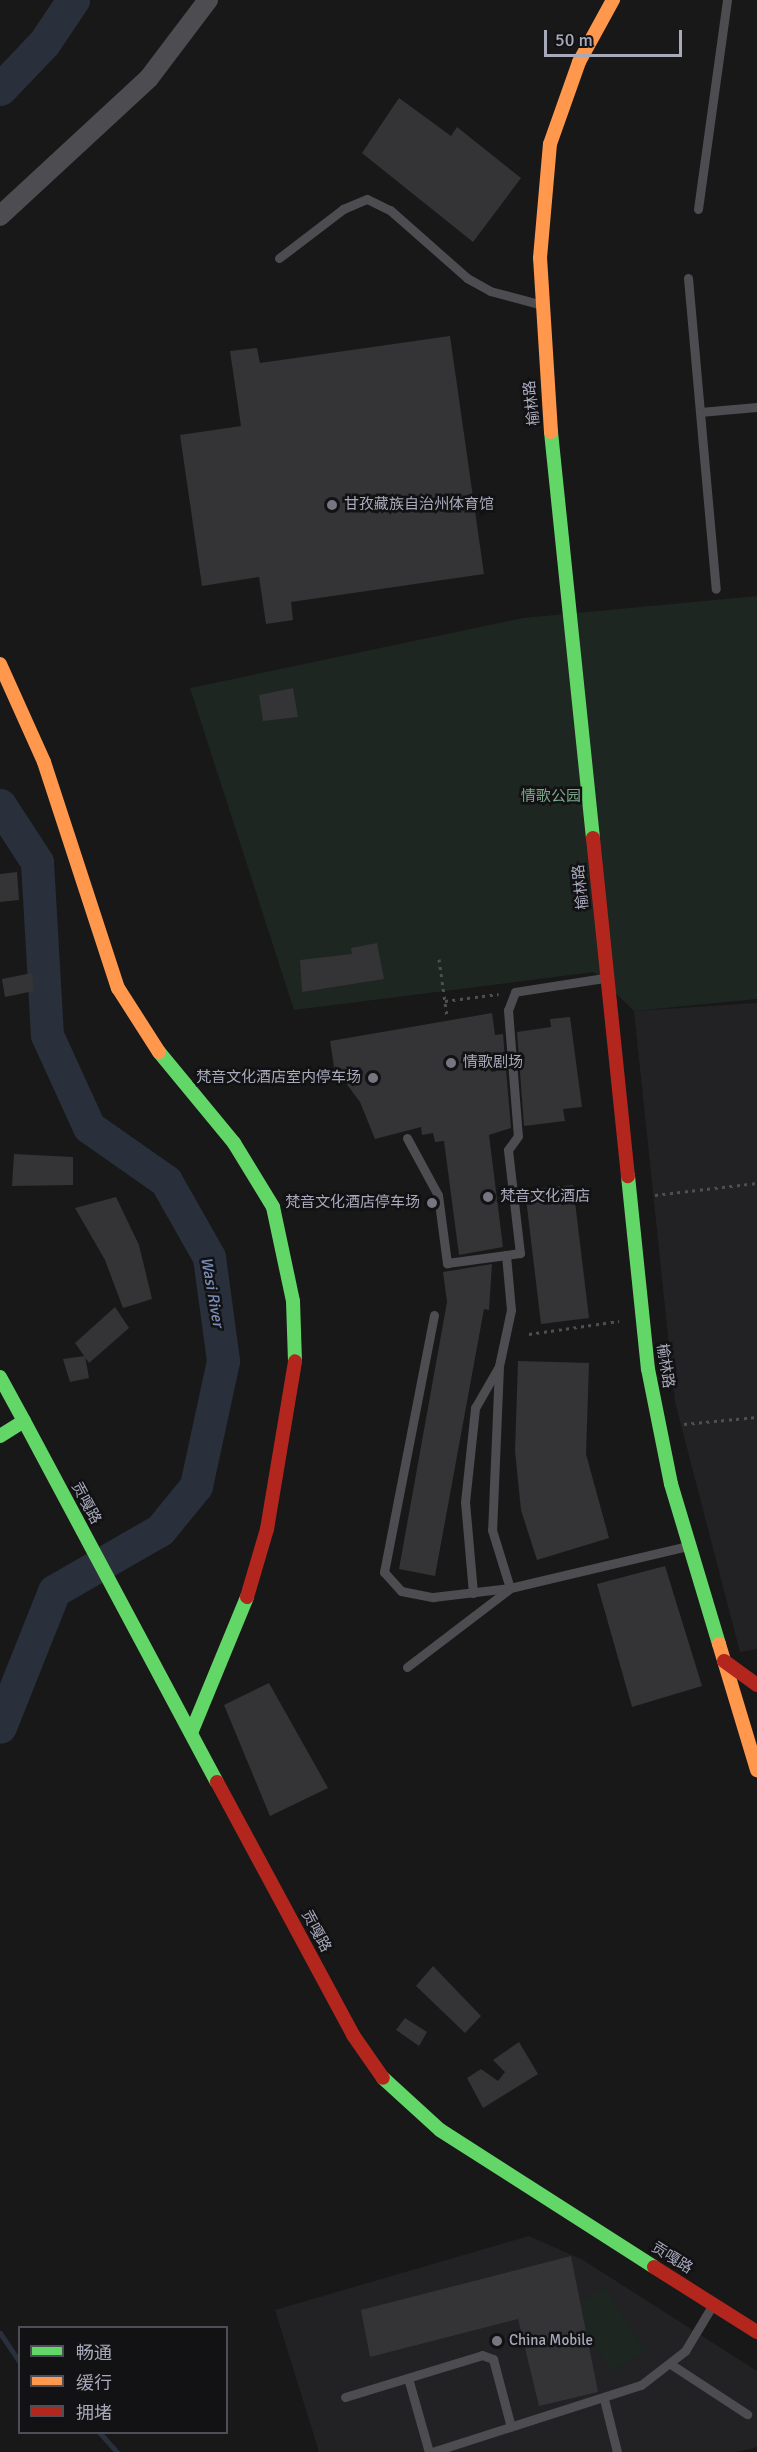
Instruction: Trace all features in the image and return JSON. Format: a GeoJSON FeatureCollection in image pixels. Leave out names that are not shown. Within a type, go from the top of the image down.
{"type":"FeatureCollection","features":[{"type":"Feature","properties":{"kind":"main road","name":"榆林路"},"geometry":{"type":"LineString","coordinates":[[613,0],[579,62],[550,144],[543,201],[541,304],[629,1198],[642,1318],[658,1427],[689,1545],[757,1770]]}},
{"type":"Feature","properties":{"kind":"main road"},"geometry":{"type":"LineString","coordinates":[[0,664],[44,762],[118,988],[155,1047],[234,1143],[273,1207],[293,1301],[296,1373],[267,1529],[244,1607],[191,1733]]}},
{"type":"Feature","properties":{"kind":"main road","name":"贡嘎路"},"geometry":{"type":"LineString","coordinates":[[0,1377],[353,2035],[390,2088],[440,2130],[757,2332]]}},
{"type":"Feature","properties":{"kind":"main road"},"geometry":{"type":"LineString","coordinates":[[0,1436],[24,1421]]}},
{"type":"Feature","properties":{"kind":"main road"},"geometry":{"type":"LineString","coordinates":[[724,1661],[757,1685]]}},
{"type":"Feature","properties":{"kind":"street"},"geometry":{"type":"LineString","coordinates":[[0,216],[149,78],[208,0]]}},
{"type":"Feature","properties":{"kind":"lane"},"geometry":{"type":"LineString","coordinates":[[698,209],[727,0]]}},
{"type":"Feature","properties":{"kind":"lane"},"geometry":{"type":"LineString","coordinates":[[279,258],[343,209],[368,199],[390,210],[467,278],[490,291],[541,304]]}},
{"type":"Feature","properties":{"kind":"lane"},"geometry":{"type":"LineString","coordinates":[[688,278],[716,589]]}},
{"type":"Feature","properties":{"kind":"lane"},"geometry":{"type":"LineString","coordinates":[[700,412],[757,407]]}},
{"type":"Feature","properties":{"kind":"lane"},"geometry":{"type":"LineString","coordinates":[[407,1138],[438,1195],[447,1263],[520,1253],[508,1150],[518,1136],[508,1010],[515,992],[607,978]]}},
{"type":"Feature","properties":{"kind":"lane"},"geometry":{"type":"LineString","coordinates":[[506,1255],[511,1310],[499,1366],[492,1530],[510,1588]]}},
{"type":"Feature","properties":{"kind":"lane"},"geometry":{"type":"LineString","coordinates":[[434,1315],[384,1572],[401,1591],[433,1597],[510,1588],[689,1545]]}},
{"type":"Feature","properties":{"kind":"lane"},"geometry":{"type":"LineString","coordinates":[[473,1593],[465,1502],[475,1408],[499,1366]]}},
{"type":"Feature","properties":{"kind":"lane"},"geometry":{"type":"LineString","coordinates":[[407,1666],[510,1588]]}},
{"type":"Feature","properties":{"kind":"lane"},"geometry":{"type":"LineString","coordinates":[[408,2378],[431,2452],[604,2399],[641,2385],[672,2365],[713,2304]]}},
{"type":"Feature","properties":{"kind":"lane"},"geometry":{"type":"LineString","coordinates":[[345,2397],[482,2355],[493,2359],[511,2427]]}},
{"type":"Feature","properties":{"kind":"lane"},"geometry":{"type":"LineString","coordinates":[[672,2365],[747,2414]]}},
{"type":"Feature","properties":{"kind":"lane"},"geometry":{"type":"LineString","coordinates":[[604,2399],[617,2452]]}},
{"type":"Feature","properties":{"kind":"path"},"geometry":{"type":"LineString","coordinates":[[439,959],[447,1017]]}},
{"type":"Feature","properties":{"kind":"path"},"geometry":{"type":"LineString","coordinates":[[445,1001],[515,992]]}},
{"type":"Feature","properties":{"kind":"path"},"geometry":{"type":"LineString","coordinates":[[629,1198],[757,1183]]}},
{"type":"Feature","properties":{"kind":"path"},"geometry":{"type":"LineString","coordinates":[[529,1334],[642,1318]]}},
{"type":"Feature","properties":{"kind":"path"},"geometry":{"type":"LineString","coordinates":[[658,1427],[757,1417]]}},
{"type":"Feature","properties":{"kind":"shaded area"},"geometry":{"type":"Polygon","coordinates":[[[757,1003],[757,1649],[740,1652],[675,1402],[634,1011],[757,1003]]]}},
{"type":"Feature","properties":{"kind":"shaded area","name":"China Mobile"},"geometry":{"type":"Polygon","coordinates":[[[529,2236],[583,2260],[757,2371],[757,2447],[738,2452],[319,2452],[275,2310],[529,2236]]]}},
{"type":"Feature","properties":{"kind":"green space","name":"情歌公园"},"geometry":{"type":"Polygon","coordinates":[[[757,596],[757,999],[634,1011],[594,972],[294,1010],[190,688],[523,618],[757,596]]]}},
{"type":"Feature","properties":{"kind":"green space"},"geometry":{"type":"Polygon","coordinates":[[[605,2287],[645,2351],[611,2372],[571,2308],[605,2287]]]}},
{"type":"Feature","properties":{"kind":"building"},"geometry":{"type":"Polygon","coordinates":[[[399,98],[451,136],[457,127],[521,178],[473,242],[362,153],[399,98]]]}},
{"type":"Feature","properties":{"kind":"building","name":"甘孜藏族自治州体育馆"},"geometry":{"type":"Polygon","coordinates":[[[450,336],[484,574],[291,602],[293,620],[266,624],[259,577],[202,586],[180,435],[241,426],[230,351],[257,348],[260,363],[450,336]]]}},
{"type":"Feature","properties":{"kind":"building"},"geometry":{"type":"Polygon","coordinates":[[[293,688],[298,717],[263,721],[259,695],[293,688]]]}},
{"type":"Feature","properties":{"kind":"building"},"geometry":{"type":"Polygon","coordinates":[[[17,872],[19,900],[0,902],[0,874],[17,872]]]}},
{"type":"Feature","properties":{"kind":"building"},"geometry":{"type":"Polygon","coordinates":[[[377,943],[384,979],[302,992],[300,960],[352,954],[351,948],[377,943]]]}},
{"type":"Feature","properties":{"kind":"building"},"geometry":{"type":"Polygon","coordinates":[[[32,973],[34,991],[5,997],[2,979],[32,973]]]}},
{"type":"Feature","properties":{"kind":"building"},"geometry":{"type":"Polygon","coordinates":[[[492,1013],[495,1035],[503,1034],[511,1128],[489,1135],[503,1247],[459,1255],[444,1141],[435,1142],[433,1133],[422,1135],[421,1127],[375,1139],[360,1102],[334,1067],[330,1041],[492,1013]]]}},
{"type":"Feature","properties":{"kind":"building"},"geometry":{"type":"Polygon","coordinates":[[[570,1017],[582,1107],[563,1109],[565,1121],[524,1126],[517,1032],[551,1027],[550,1019],[570,1017]]]}},
{"type":"Feature","properties":{"kind":"building"},"geometry":{"type":"Polygon","coordinates":[[[14,1154],[73,1157],[73,1185],[12,1186],[14,1154]]]}},
{"type":"Feature","properties":{"kind":"building"},"geometry":{"type":"Polygon","coordinates":[[[573,1185],[589,1318],[541,1324],[525,1190],[573,1185]]]}},
{"type":"Feature","properties":{"kind":"building"},"geometry":{"type":"Polygon","coordinates":[[[116,1197],[139,1245],[152,1299],[123,1308],[105,1260],[75,1208],[116,1197]]]}},
{"type":"Feature","properties":{"kind":"building"},"geometry":{"type":"Polygon","coordinates":[[[492,1264],[489,1310],[484,1309],[435,1576],[399,1569],[447,1302],[443,1272],[492,1264]]]}},
{"type":"Feature","properties":{"kind":"building"},"geometry":{"type":"Polygon","coordinates":[[[115,1307],[129,1328],[89,1363],[75,1343],[115,1307]]]}},
{"type":"Feature","properties":{"kind":"building"},"geometry":{"type":"Polygon","coordinates":[[[85,1356],[89,1378],[70,1382],[63,1359],[85,1356]]]}},
{"type":"Feature","properties":{"kind":"building"},"geometry":{"type":"Polygon","coordinates":[[[518,1361],[589,1363],[586,1454],[609,1538],[537,1560],[521,1510],[515,1451],[518,1361]]]}},
{"type":"Feature","properties":{"kind":"building"},"geometry":{"type":"Polygon","coordinates":[[[665,1566],[702,1686],[632,1707],[597,1584],[665,1566]]]}},
{"type":"Feature","properties":{"kind":"building"},"geometry":{"type":"Polygon","coordinates":[[[269,1683],[328,1788],[270,1816],[224,1705],[269,1683]]]}},
{"type":"Feature","properties":{"kind":"building"},"geometry":{"type":"Polygon","coordinates":[[[433,1966],[481,2016],[465,2033],[416,1986],[433,1966]]]}},
{"type":"Feature","properties":{"kind":"building"},"geometry":{"type":"Polygon","coordinates":[[[405,2018],[427,2032],[419,2046],[396,2030],[405,2018]]]}},
{"type":"Feature","properties":{"kind":"building"},"geometry":{"type":"Polygon","coordinates":[[[519,2042],[538,2074],[483,2108],[467,2078],[481,2069],[498,2081],[505,2072],[493,2060],[519,2042]]]}},
{"type":"Feature","properties":{"kind":"building"},"geometry":{"type":"Polygon","coordinates":[[[571,2256],[598,2392],[539,2406],[518,2319],[370,2357],[361,2310],[571,2256]]]}},
{"type":"Feature","properties":{"kind":"waterway","name":"Wasi River"},"geometry":{"type":"LineString","coordinates":[[0,89],[44,43],[73,0]]}},
{"type":"Feature","properties":{"kind":"waterway","name":"Wasi River"},"geometry":{"type":"LineString","coordinates":[[0,805],[37,862],[47,1035],[89,1127],[166,1181],[209,1257],[223,1361],[196,1486],[160,1530],[54,1591],[0,1727]]}},
{"type":"Feature","properties":{"kind":"waterway"},"geometry":{"type":"LineString","coordinates":[[0,2333],[18,2360]]}},
{"type":"Feature","properties":{"kind":"waterway"},"geometry":{"type":"LineString","coordinates":[[101,2434],[117,2452]]}},
{"type":"Feature","properties":{"kind":"traffic: fast"},"geometry":{"type":"LineString","coordinates":[[551,432],[593,838]]}},
{"type":"Feature","properties":{"kind":"traffic: fast"},"geometry":{"type":"LineString","coordinates":[[159,1052],[234,1143],[273,1207],[293,1301],[295,1361]]}},
{"type":"Feature","properties":{"kind":"traffic: fast"},"geometry":{"type":"LineString","coordinates":[[628,1176],[648,1369],[671,1484],[719,1644]]}},
{"type":"Feature","properties":{"kind":"traffic: fast"},"geometry":{"type":"LineString","coordinates":[[0,1377],[24,1421]]}},
{"type":"Feature","properties":{"kind":"traffic: fast"},"geometry":{"type":"LineString","coordinates":[[0,1436],[24,1421],[217,1782]]}},
{"type":"Feature","properties":{"kind":"traffic: fast"},"geometry":{"type":"LineString","coordinates":[[191,1733],[247,1597]]}},
{"type":"Feature","properties":{"kind":"traffic: fast"},"geometry":{"type":"LineString","coordinates":[[383,2078],[440,2130],[654,2267]]}},
{"type":"Feature","properties":{"kind":"traffic: slow"},"geometry":{"type":"LineString","coordinates":[[551,432],[540,258],[550,144],[579,62],[613,0]]}},
{"type":"Feature","properties":{"kind":"traffic: slow"},"geometry":{"type":"LineString","coordinates":[[0,664],[44,762],[118,988],[159,1052]]}},
{"type":"Feature","properties":{"kind":"traffic: slow"},"geometry":{"type":"LineString","coordinates":[[719,1644],[757,1770]]}},
{"type":"Feature","properties":{"kind":"traffic: jam"},"geometry":{"type":"LineString","coordinates":[[593,838],[628,1176]]}},
{"type":"Feature","properties":{"kind":"traffic: jam"},"geometry":{"type":"LineString","coordinates":[[247,1597],[267,1529],[295,1361]]}},
{"type":"Feature","properties":{"kind":"traffic: jam"},"geometry":{"type":"LineString","coordinates":[[724,1661],[757,1685]]}},
{"type":"Feature","properties":{"kind":"traffic: jam"},"geometry":{"type":"LineString","coordinates":[[217,1782],[353,2035],[383,2078]]}},
{"type":"Feature","properties":{"kind":"traffic: jam"},"geometry":{"type":"LineString","coordinates":[[654,2267],[757,2332]]}},
{"type":"Feature","properties":{"kind":"place","name":"甘孜藏族自治州体育馆"},"geometry":{"type":"Point","coordinates":[332,505]}},
{"type":"Feature","properties":{"kind":"place","name":"情歌剧场"},"geometry":{"type":"Point","coordinates":[451,1063]}},
{"type":"Feature","properties":{"kind":"place","name":"梵音文化酒店室内停车场"},"geometry":{"type":"Point","coordinates":[373,1078]}},
{"type":"Feature","properties":{"kind":"place","name":"梵音文化酒店"},"geometry":{"type":"Point","coordinates":[488,1197]}},
{"type":"Feature","properties":{"kind":"place","name":"梵音文化酒店停车场"},"geometry":{"type":"Point","coordinates":[432,1203]}},
{"type":"Feature","properties":{"kind":"place","name":"China Mobile"},"geometry":{"type":"Point","coordinates":[497,2341]}}]}
